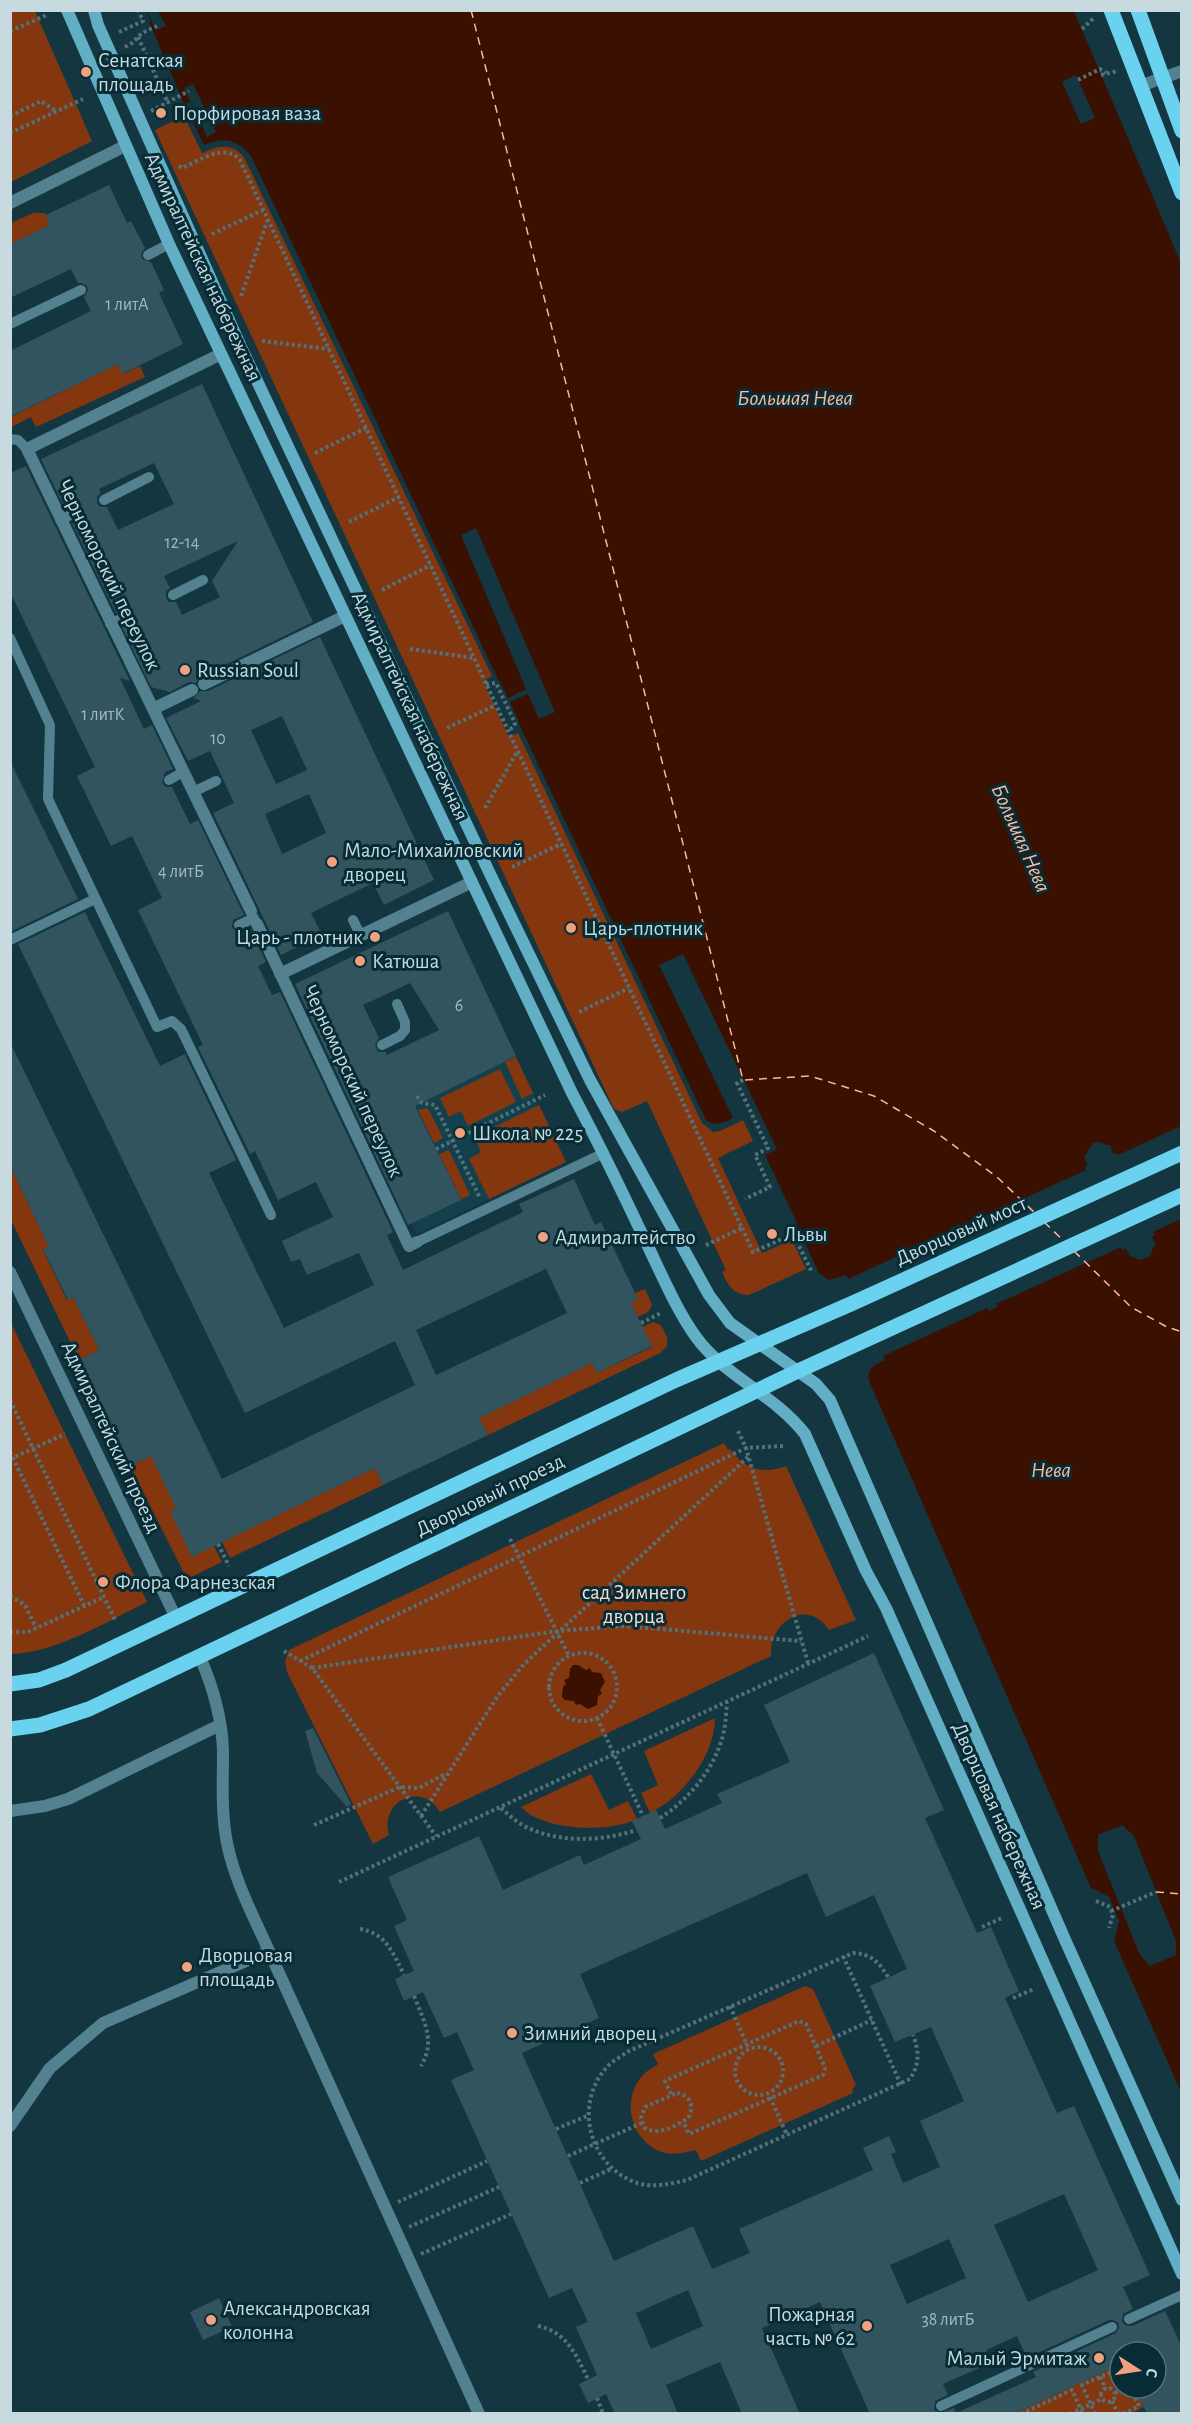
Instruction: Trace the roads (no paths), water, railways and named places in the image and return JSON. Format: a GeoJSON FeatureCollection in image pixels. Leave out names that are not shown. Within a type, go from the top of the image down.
{"type":"FeatureCollection","features":[{"type":"Feature","properties":{"kind":"main road","name":"Адмиралтейская набережная"},"geometry":{"type":"LineString","coordinates":[[67,10],[169,244],[572,1093],[604,1153],[679,1309],[698,1339],[718,1361],[758,1390]]}},
{"type":"Feature","properties":{"kind":"main road","name":"Адмиралтейская набережная"},"geometry":{"type":"LineString","coordinates":[[94,10],[98,25],[137,117],[241,347],[590,1080],[709,1295],[730,1323],[798,1371]]}},
{"type":"Feature","properties":{"kind":"main road"},"geometry":{"type":"LineString","coordinates":[[1111,10],[1182,193]]}},
{"type":"Feature","properties":{"kind":"main road"},"geometry":{"type":"LineString","coordinates":[[1138,10],[1182,131]]}},
{"type":"Feature","properties":{"kind":"main road","name":"Дворцовый мост"},"geometry":{"type":"LineString","coordinates":[[757,1343],[853,1303],[1182,1154]]}},
{"type":"Feature","properties":{"kind":"main road"},"geometry":{"type":"LineString","coordinates":[[798,1371],[1182,1195]]}},
{"type":"Feature","properties":{"kind":"main road","name":"Дворцовый проезд"},"geometry":{"type":"LineString","coordinates":[[176,1618],[757,1343]]}},
{"type":"Feature","properties":{"kind":"main road","name":"Дворцовый проезд"},"geometry":{"type":"LineString","coordinates":[[200,1657],[798,1371]]}},
{"type":"Feature","properties":{"kind":"main road","name":"Дворцовая набережная"},"geometry":{"type":"LineString","coordinates":[[798,1371],[816,1384],[835,1409],[1066,1942],[1182,2200]]}},
{"type":"Feature","properties":{"kind":"main road","name":"Дворцовая набережная"},"geometry":{"type":"LineString","coordinates":[[758,1390],[792,1417],[805,1434],[866,1571],[886,1608],[1182,2274]]}},
{"type":"Feature","properties":{"kind":"main road"},"geometry":{"type":"LineString","coordinates":[[10,1684],[53,1676],[176,1618]]}},
{"type":"Feature","properties":{"kind":"main road"},"geometry":{"type":"LineString","coordinates":[[10,1729],[40,1725],[81,1712],[200,1657]]}},
{"type":"Feature","properties":{"kind":"street"},"geometry":{"type":"LineString","coordinates":[[1140,86],[1182,71]]}},
{"type":"Feature","properties":{"kind":"street"},"geometry":{"type":"LineString","coordinates":[[10,203],[125,146]]}},
{"type":"Feature","properties":{"kind":"street"},"geometry":{"type":"LineString","coordinates":[[27,449],[221,354]]}},
{"type":"Feature","properties":{"kind":"street","name":"Черноморский переулок"},"geometry":{"type":"LineString","coordinates":[[27,449],[280,974],[332,1069],[409,1246],[417,1242]]}},
{"type":"Feature","properties":{"kind":"street"},"geometry":{"type":"LineString","coordinates":[[204,684],[345,616]]}},
{"type":"Feature","properties":{"kind":"street"},"geometry":{"type":"LineString","coordinates":[[153,709],[192,690]]}},
{"type":"Feature","properties":{"kind":"street"},"geometry":{"type":"LineString","coordinates":[[280,974],[472,882]]}},
{"type":"Feature","properties":{"kind":"street","name":"Адмиралтейский проезд"},"geometry":{"type":"LineString","coordinates":[[10,1272],[176,1618]]}},
{"type":"Feature","properties":{"kind":"street"},"geometry":{"type":"LineString","coordinates":[[200,1657],[217,1701],[223,1810],[227,1842],[236,1878],[479,2414]]}},
{"type":"Feature","properties":{"kind":"street"},"geometry":{"type":"LineString","coordinates":[[10,1811],[45,1806],[68,1799],[220,1725]]}},
{"type":"Feature","properties":{"kind":"street"},"geometry":{"type":"LineString","coordinates":[[10,2126],[50,2068],[103,2023],[269,1951]]}},
{"type":"Feature","properties":{"kind":"lane"},"geometry":{"type":"LineString","coordinates":[[148,255],[169,244]]}},
{"type":"Feature","properties":{"kind":"lane"},"geometry":{"type":"LineString","coordinates":[[10,324],[81,290]]}},
{"type":"Feature","properties":{"kind":"lane"},"geometry":{"type":"LineString","coordinates":[[10,439],[18,440],[27,449]]}},
{"type":"Feature","properties":{"kind":"lane"},"geometry":{"type":"LineString","coordinates":[[104,500],[149,477]]}},
{"type":"Feature","properties":{"kind":"lane"},"geometry":{"type":"LineString","coordinates":[[60,520],[73,514]]}},
{"type":"Feature","properties":{"kind":"lane"},"geometry":{"type":"LineString","coordinates":[[173,595],[203,580]]}},
{"type":"Feature","properties":{"kind":"lane"},"geometry":{"type":"LineString","coordinates":[[110,624],[123,618]]}},
{"type":"Feature","properties":{"kind":"lane"},"geometry":{"type":"LineString","coordinates":[[10,638],[50,725],[48,799],[157,1027],[172,1021],[181,1029],[271,1215]]}},
{"type":"Feature","properties":{"kind":"lane"},"geometry":{"type":"LineString","coordinates":[[169,780],[183,772]]}},
{"type":"Feature","properties":{"kind":"lane"},"geometry":{"type":"LineString","coordinates":[[193,792],[216,781]]}},
{"type":"Feature","properties":{"kind":"lane"},"geometry":{"type":"LineString","coordinates":[[10,940],[95,899]]}},
{"type":"Feature","properties":{"kind":"lane"},"geometry":{"type":"LineString","coordinates":[[239,925],[254,918]]}},
{"type":"Feature","properties":{"kind":"lane"},"geometry":{"type":"LineString","coordinates":[[353,920],[361,936]]}},
{"type":"Feature","properties":{"kind":"lane"},"geometry":{"type":"LineString","coordinates":[[382,1045],[400,1036],[405,1030],[405,1022],[397,1004]]}},
{"type":"Feature","properties":{"kind":"lane"},"geometry":{"type":"LineString","coordinates":[[417,1242],[604,1153]]}},
{"type":"Feature","properties":{"kind":"lane"},"geometry":{"type":"LineString","coordinates":[[1129,2319],[1182,2295]]}},
{"type":"Feature","properties":{"kind":"lane"},"geometry":{"type":"LineString","coordinates":[[941,2406],[1112,2326]]}},
{"type":"Feature","properties":{"kind":"water","name":"Большая Нева"},"geometry":{"type":"Polygon","coordinates":[[[146,11],[1074,11],[1181,263],[1181,2092],[1114,1941],[1119,1921],[1109,1897],[1091,1888],[869,1381],[870,1370],[885,1360],[846,1275],[829,1280],[819,1273],[745,1112],[720,1123],[710,1123],[706,1120],[251,156],[241,146],[230,141],[211,142],[204,145],[192,120],[197,117],[190,102],[184,104],[149,22],[151,21],[146,11]],[[1096,1142],[1087,1155],[1088,1166],[1085,1167],[1122,1249],[1125,1248],[1132,1256],[1141,1260],[1152,1252],[1151,1236],[1154,1235],[1117,1153],[1114,1154],[1103,1143],[1096,1142]],[[960,1225],[951,1228],[952,1231],[989,1311],[997,1307],[996,1304],[960,1225]]]}},
{"type":"Feature","properties":{"kind":"water"},"geometry":{"type":"Polygon","coordinates":[[[573,1665],[601,1673],[605,1682],[600,1690],[602,1694],[598,1696],[597,1705],[588,1709],[562,1697],[563,1687],[566,1684],[564,1680],[569,1678],[573,1665]]]}},
{"type":"Feature","properties":{"kind":"place","name":"Сенатская площадь"},"geometry":{"type":"Point","coordinates":[86,72]}},
{"type":"Feature","properties":{"kind":"place","name":"Порфировая ваза"},"geometry":{"type":"Point","coordinates":[161,113]}},
{"type":"Feature","properties":{"kind":"place","name":"Russian Soul"},"geometry":{"type":"Point","coordinates":[185,670]}},
{"type":"Feature","properties":{"kind":"place","name":"Мало-Михайловский дворец"},"geometry":{"type":"Point","coordinates":[332,862]}},
{"type":"Feature","properties":{"kind":"place","name":"Царь-плотник"},"geometry":{"type":"Point","coordinates":[571,928]}},
{"type":"Feature","properties":{"kind":"place","name":"Царь - плотник"},"geometry":{"type":"Point","coordinates":[375,937]}},
{"type":"Feature","properties":{"kind":"place","name":"Катюша"},"geometry":{"type":"Point","coordinates":[360,961]}},
{"type":"Feature","properties":{"kind":"place","name":"Школа № 225"},"geometry":{"type":"Point","coordinates":[460,1133]}},
{"type":"Feature","properties":{"kind":"place","name":"Львы"},"geometry":{"type":"Point","coordinates":[772,1234]}},
{"type":"Feature","properties":{"kind":"place","name":"Адмиралтейство"},"geometry":{"type":"Point","coordinates":[543,1237]}},
{"type":"Feature","properties":{"kind":"place","name":"Флора Фарнезская"},"geometry":{"type":"Point","coordinates":[103,1582]}},
{"type":"Feature","properties":{"kind":"place","name":"Дворцовая площадь"},"geometry":{"type":"Point","coordinates":[187,1967]}},
{"type":"Feature","properties":{"kind":"place","name":"Зимний дворец"},"geometry":{"type":"Point","coordinates":[512,2033]}},
{"type":"Feature","properties":{"kind":"place","name":"Александровская колонна"},"geometry":{"type":"Point","coordinates":[211,2320]}},
{"type":"Feature","properties":{"kind":"place","name":"Пожарная часть № 62"},"geometry":{"type":"Point","coordinates":[867,2326]}},
{"type":"Feature","properties":{"kind":"place","name":"Малый Эрмитаж"},"geometry":{"type":"Point","coordinates":[1099,2358]}},
{"type":"Feature","properties":{"kind":"water label","name":"Нева"},"geometry":{"type":"Point","coordinates":[1051,1470]}},
{"type":"Feature","properties":{"kind":"park label","name":"сад Зимнего дворца"},"geometry":{"type":"Point","coordinates":[634,1604]}}]}
